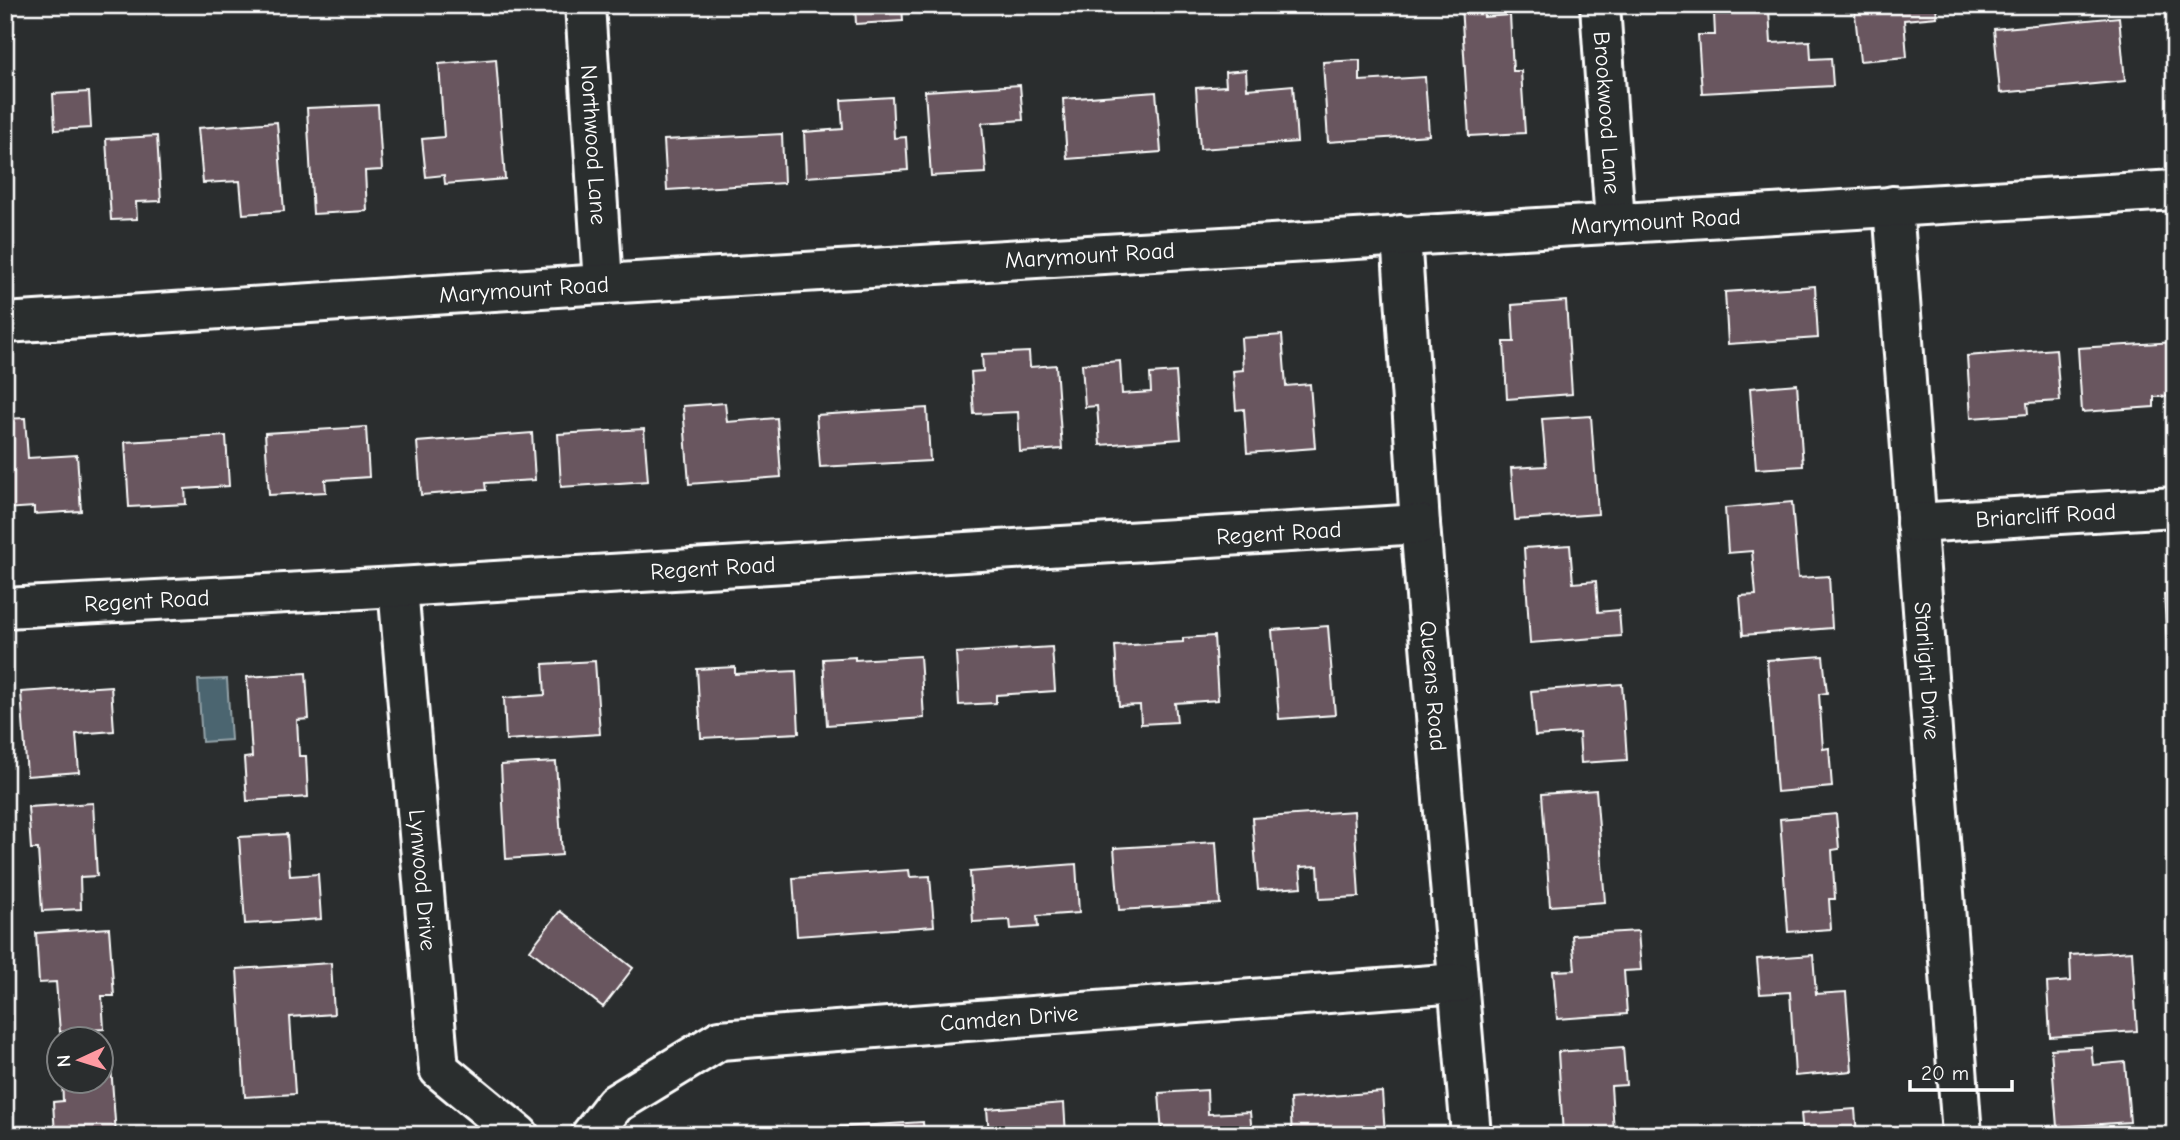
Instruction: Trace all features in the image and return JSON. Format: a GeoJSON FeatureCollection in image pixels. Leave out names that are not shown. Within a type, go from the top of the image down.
{"type":"FeatureCollection","features":[{"type":"Feature","properties":{"kind":"street","name":"Northwood Lane"},"geometry":{"type":"LineString","coordinates":[[585,5],[603,284]]}},
{"type":"Feature","properties":{"kind":"street","name":"Brookwood Lane"},"geometry":{"type":"LineString","coordinates":[[1600,5],[1615,223]]}},
{"type":"Feature","properties":{"kind":"street","name":"Marymount Road"},"geometry":{"type":"LineString","coordinates":[[5,323],[1401,235],[2175,190]]}},
{"type":"Feature","properties":{"kind":"street","name":"Starlight Drive"},"geometry":{"type":"LineString","coordinates":[[1893,206],[1962,1135]]}},
{"type":"Feature","properties":{"kind":"street","name":"Queens Road"},"geometry":{"type":"LineString","coordinates":[[1401,235],[1420,524],[1471,1135]]}},
{"type":"Feature","properties":{"kind":"street","name":"Briarcliff Road"},"geometry":{"type":"LineString","coordinates":[[1916,523],[2175,507]]}},
{"type":"Feature","properties":{"kind":"street","name":"Regent Road"},"geometry":{"type":"LineString","coordinates":[[5,607],[398,587],[1420,524]]}},
{"type":"Feature","properties":{"kind":"street","name":"Lynwood Drive"},"geometry":{"type":"LineString","coordinates":[[398,587],[439,1069],[519,1135]]}},
{"type":"Feature","properties":{"kind":"street","name":"Camden Drive"},"geometry":{"type":"LineString","coordinates":[[591,1135],[615,1104],[720,1040],[1458,982]]}},
{"type":"Feature","properties":{"kind":"water"},"geometry":{"type":"Polygon","coordinates":[[[227,679],[231,740],[202,742],[198,680],[227,679]]]}},
{"type":"Feature","properties":{"kind":"building"},"geometry":{"type":"Polygon","coordinates":[[[107,5],[146,5],[146,8],[107,10],[107,5]]]}},
{"type":"Feature","properties":{"kind":"building"},"geometry":{"type":"Polygon","coordinates":[[[855,5],[902,5],[903,21],[856,24],[855,5]]]}},
{"type":"Feature","properties":{"kind":"building"},"geometry":{"type":"Polygon","coordinates":[[[1461,5],[1483,5],[1484,17],[1510,15],[1513,71],[1521,71],[1525,133],[1469,136],[1461,5]]]}},
{"type":"Feature","properties":{"kind":"building"},"geometry":{"type":"Polygon","coordinates":[[[1854,5],[1936,5],[1937,17],[1904,20],[1907,57],[1860,61],[1854,5]]]}},
{"type":"Feature","properties":{"kind":"building"},"geometry":{"type":"Polygon","coordinates":[[[1769,10],[1771,43],[1810,41],[1811,59],[1831,58],[1833,86],[1702,93],[1698,35],[1715,35],[1714,13],[1769,10]]]}},
{"type":"Feature","properties":{"kind":"building"},"geometry":{"type":"Polygon","coordinates":[[[2119,17],[2125,81],[2000,93],[1994,29],[2119,17]]]}},
{"type":"Feature","properties":{"kind":"building"},"geometry":{"type":"Polygon","coordinates":[[[496,59],[505,179],[445,184],[444,175],[426,177],[422,139],[444,137],[439,64],[496,59]]]}},
{"type":"Feature","properties":{"kind":"building"},"geometry":{"type":"Polygon","coordinates":[[[1360,60],[1360,81],[1425,77],[1429,135],[1328,142],[1323,62],[1360,60]]]}},
{"type":"Feature","properties":{"kind":"building"},"geometry":{"type":"Polygon","coordinates":[[[1246,70],[1247,89],[1293,85],[1297,142],[1200,149],[1196,88],[1226,86],[1225,72],[1246,70]]]}},
{"type":"Feature","properties":{"kind":"building"},"geometry":{"type":"Polygon","coordinates":[[[1020,85],[1023,120],[982,123],[986,173],[931,176],[925,91],[1020,85]]]}},
{"type":"Feature","properties":{"kind":"building"},"geometry":{"type":"Polygon","coordinates":[[[89,92],[91,128],[55,130],[53,94],[89,92]]]}},
{"type":"Feature","properties":{"kind":"building"},"geometry":{"type":"Polygon","coordinates":[[[1156,92],[1161,152],[1067,159],[1063,99],[1156,92]]]}},
{"type":"Feature","properties":{"kind":"building"},"geometry":{"type":"Polygon","coordinates":[[[892,97],[894,138],[906,137],[908,170],[806,177],[804,132],[843,129],[841,100],[892,97]]]}},
{"type":"Feature","properties":{"kind":"building"},"geometry":{"type":"Polygon","coordinates":[[[378,105],[382,170],[365,171],[367,211],[313,214],[307,108],[378,105]]]}},
{"type":"Feature","properties":{"kind":"building"},"geometry":{"type":"Polygon","coordinates":[[[277,122],[284,211],[243,214],[240,181],[203,183],[198,128],[277,122]]]}},
{"type":"Feature","properties":{"kind":"building"},"geometry":{"type":"Polygon","coordinates":[[[782,134],[784,183],[667,190],[664,140],[782,134]]]}},
{"type":"Feature","properties":{"kind":"building"},"geometry":{"type":"Polygon","coordinates":[[[157,136],[161,201],[136,202],[137,219],[111,220],[106,139],[157,136]]]}},
{"type":"Feature","properties":{"kind":"building"},"geometry":{"type":"Polygon","coordinates":[[[5,170],[8,212],[5,212],[5,170]]]}},
{"type":"Feature","properties":{"kind":"building"},"geometry":{"type":"Polygon","coordinates":[[[1815,286],[1818,338],[1728,344],[1725,292],[1815,286]]]}},
{"type":"Feature","properties":{"kind":"building"},"geometry":{"type":"Polygon","coordinates":[[[1566,301],[1572,394],[1507,399],[1504,342],[1514,342],[1512,305],[1566,301]]]}},
{"type":"Feature","properties":{"kind":"building"},"geometry":{"type":"Polygon","coordinates":[[[1282,335],[1286,386],[1310,384],[1315,448],[1247,453],[1244,409],[1236,410],[1233,371],[1243,370],[1241,338],[1282,335]]]}},
{"type":"Feature","properties":{"kind":"building"},"geometry":{"type":"Polygon","coordinates":[[[2175,342],[2175,396],[2154,397],[2154,407],[2082,412],[2078,348],[2175,342]]]}},
{"type":"Feature","properties":{"kind":"building"},"geometry":{"type":"Polygon","coordinates":[[[2056,349],[2060,401],[2027,403],[2028,414],[1971,418],[1967,356],[2056,349]]]}},
{"type":"Feature","properties":{"kind":"building"},"geometry":{"type":"Polygon","coordinates":[[[1029,352],[1030,367],[1056,365],[1062,449],[1020,452],[1018,412],[974,414],[971,372],[983,371],[982,354],[1029,352]]]}},
{"type":"Feature","properties":{"kind":"building"},"geometry":{"type":"Polygon","coordinates":[[[1120,361],[1122,394],[1151,392],[1150,374],[1176,372],[1181,439],[1100,445],[1097,406],[1085,407],[1082,364],[1120,361]]]}},
{"type":"Feature","properties":{"kind":"building"},"geometry":{"type":"Polygon","coordinates":[[[1797,384],[1803,466],[1756,469],[1750,388],[1797,384]]]}},
{"type":"Feature","properties":{"kind":"building"},"geometry":{"type":"Polygon","coordinates":[[[725,403],[727,422],[777,418],[781,477],[689,484],[683,406],[725,403]]]}},
{"type":"Feature","properties":{"kind":"building"},"geometry":{"type":"Polygon","coordinates":[[[927,408],[930,461],[820,467],[816,415],[927,408]]]}},
{"type":"Feature","properties":{"kind":"building"},"geometry":{"type":"Polygon","coordinates":[[[1591,416],[1598,514],[1515,520],[1511,468],[1546,466],[1542,419],[1591,416]]]}},
{"type":"Feature","properties":{"kind":"building"},"geometry":{"type":"Polygon","coordinates":[[[25,418],[28,458],[77,455],[81,511],[34,514],[34,507],[5,509],[5,419],[25,418]]]}},
{"type":"Feature","properties":{"kind":"building"},"geometry":{"type":"Polygon","coordinates":[[[366,427],[369,477],[325,480],[326,492],[269,495],[265,433],[366,427]]]}},
{"type":"Feature","properties":{"kind":"building"},"geometry":{"type":"Polygon","coordinates":[[[644,429],[648,481],[561,487],[558,434],[644,429]]]}},
{"type":"Feature","properties":{"kind":"building"},"geometry":{"type":"Polygon","coordinates":[[[532,433],[535,480],[485,483],[486,490],[421,495],[417,442],[532,433]]]}},
{"type":"Feature","properties":{"kind":"building"},"geometry":{"type":"Polygon","coordinates":[[[226,436],[229,486],[185,489],[186,504],[129,507],[125,442],[226,436]]]}},
{"type":"Feature","properties":{"kind":"building"},"geometry":{"type":"Polygon","coordinates":[[[1792,502],[1798,578],[1829,576],[1832,628],[1743,635],[1740,596],[1756,595],[1752,551],[1728,553],[1725,508],[1792,502]]]}},
{"type":"Feature","properties":{"kind":"building"},"geometry":{"type":"Polygon","coordinates":[[[1570,545],[1573,583],[1596,581],[1598,612],[1619,610],[1621,636],[1530,643],[1524,548],[1570,545]]]}},
{"type":"Feature","properties":{"kind":"building"},"geometry":{"type":"Polygon","coordinates":[[[2175,593],[2175,659],[2168,659],[2164,594],[2175,593]]]}},
{"type":"Feature","properties":{"kind":"building"},"geometry":{"type":"Polygon","coordinates":[[[1328,626],[1335,715],[1279,719],[1272,630],[1328,626]]]}},
{"type":"Feature","properties":{"kind":"building"},"geometry":{"type":"Polygon","coordinates":[[[1214,636],[1218,700],[1175,703],[1177,722],[1141,724],[1140,705],[1119,706],[1115,646],[1183,642],[1183,638],[1214,636]]]}},
{"type":"Feature","properties":{"kind":"building"},"geometry":{"type":"Polygon","coordinates":[[[1052,647],[1055,691],[996,695],[996,703],[959,705],[956,653],[1052,647]]]}},
{"type":"Feature","properties":{"kind":"building"},"geometry":{"type":"Polygon","coordinates":[[[920,656],[924,718],[827,725],[823,659],[920,656]]]}},
{"type":"Feature","properties":{"kind":"building"},"geometry":{"type":"Polygon","coordinates":[[[1823,656],[1827,693],[1819,694],[1823,749],[1829,748],[1832,787],[1777,792],[1767,660],[1823,656]]]}},
{"type":"Feature","properties":{"kind":"building"},"geometry":{"type":"Polygon","coordinates":[[[595,661],[600,734],[506,740],[504,698],[545,695],[543,664],[595,661]]]}},
{"type":"Feature","properties":{"kind":"building"},"geometry":{"type":"Polygon","coordinates":[[[735,667],[735,674],[796,671],[799,733],[701,738],[697,669],[735,667]]]}},
{"type":"Feature","properties":{"kind":"building"},"geometry":{"type":"Polygon","coordinates":[[[306,673],[309,719],[297,720],[299,756],[306,756],[308,797],[247,801],[244,758],[252,757],[247,677],[306,673]]]}},
{"type":"Feature","properties":{"kind":"building"},"geometry":{"type":"Polygon","coordinates":[[[1622,684],[1627,760],[1581,763],[1579,733],[1535,736],[1531,691],[1622,684]]]}},
{"type":"Feature","properties":{"kind":"building"},"geometry":{"type":"Polygon","coordinates":[[[111,686],[114,731],[76,734],[79,772],[27,776],[21,692],[111,686]]]}},
{"type":"Feature","properties":{"kind":"building"},"geometry":{"type":"Polygon","coordinates":[[[556,762],[562,855],[506,859],[501,765],[556,762]]]}},
{"type":"Feature","properties":{"kind":"building"},"geometry":{"type":"Polygon","coordinates":[[[1596,790],[1605,902],[1550,906],[1542,794],[1596,790]]]}},
{"type":"Feature","properties":{"kind":"building"},"geometry":{"type":"Polygon","coordinates":[[[93,803],[97,876],[80,877],[81,909],[42,911],[38,849],[31,849],[28,807],[93,803]]]}},
{"type":"Feature","properties":{"kind":"building"},"geometry":{"type":"Polygon","coordinates":[[[1354,811],[1359,897],[1320,899],[1318,866],[1300,867],[1302,887],[1258,890],[1252,818],[1354,811]]]}},
{"type":"Feature","properties":{"kind":"building"},"geometry":{"type":"Polygon","coordinates":[[[1836,814],[1839,849],[1832,850],[1835,899],[1829,899],[1831,929],[1788,932],[1780,819],[1836,814]]]}},
{"type":"Feature","properties":{"kind":"building"},"geometry":{"type":"Polygon","coordinates":[[[287,834],[290,876],[318,874],[321,919],[245,924],[239,837],[287,834]]]}},
{"type":"Feature","properties":{"kind":"building"},"geometry":{"type":"Polygon","coordinates":[[[1216,842],[1220,904],[1119,910],[1114,848],[1216,842]]]}},
{"type":"Feature","properties":{"kind":"building"},"geometry":{"type":"Polygon","coordinates":[[[1076,864],[1079,913],[1037,916],[1038,927],[1011,929],[1010,920],[973,922],[970,872],[1076,864]]]}},
{"type":"Feature","properties":{"kind":"building"},"geometry":{"type":"Polygon","coordinates":[[[909,870],[910,877],[930,876],[934,926],[797,936],[793,878],[909,870]]]}},
{"type":"Feature","properties":{"kind":"building"},"geometry":{"type":"Polygon","coordinates":[[[560,911],[633,968],[603,1007],[530,950],[560,911]]]}},
{"type":"Feature","properties":{"kind":"building"},"geometry":{"type":"Polygon","coordinates":[[[109,928],[114,996],[102,996],[104,1024],[59,1024],[56,982],[39,983],[36,933],[109,928]]]}},
{"type":"Feature","properties":{"kind":"building"},"geometry":{"type":"Polygon","coordinates":[[[1638,931],[1641,970],[1624,971],[1627,1014],[1557,1019],[1553,971],[1575,970],[1572,935],[1638,931]]]}},
{"type":"Feature","properties":{"kind":"building"},"geometry":{"type":"Polygon","coordinates":[[[2132,951],[2137,1031],[2050,1037],[2047,983],[2071,981],[2070,955],[2132,951]]]}},
{"type":"Feature","properties":{"kind":"building"},"geometry":{"type":"Polygon","coordinates":[[[1813,955],[1816,994],[1846,992],[1852,1071],[1795,1076],[1790,992],[1760,994],[1757,959],[1813,955]]]}},
{"type":"Feature","properties":{"kind":"building"},"geometry":{"type":"Polygon","coordinates":[[[331,963],[334,1014],[290,1017],[295,1094],[245,1097],[237,969],[331,963]]]}},
{"type":"Feature","properties":{"kind":"building"},"geometry":{"type":"Polygon","coordinates":[[[1623,1047],[1626,1085],[1611,1086],[1614,1132],[1563,1135],[1558,1052],[1623,1047]]]}},
{"type":"Feature","properties":{"kind":"building"},"geometry":{"type":"Polygon","coordinates":[[[2091,1047],[2093,1065],[2125,1062],[2130,1122],[2057,1127],[2051,1049],[2091,1047]]]}},
{"type":"Feature","properties":{"kind":"building"},"geometry":{"type":"Polygon","coordinates":[[[1207,1090],[1208,1114],[1250,1112],[1252,1135],[1162,1135],[1159,1093],[1207,1090]]]}},
{"type":"Feature","properties":{"kind":"building"},"geometry":{"type":"Polygon","coordinates":[[[1382,1092],[1385,1134],[1292,1135],[1290,1099],[1382,1092]]]}},
{"type":"Feature","properties":{"kind":"building"},"geometry":{"type":"Polygon","coordinates":[[[63,1094],[113,1094],[116,1135],[55,1135],[53,1102],[63,1101],[63,1094]]]}},
{"type":"Feature","properties":{"kind":"building"},"geometry":{"type":"Polygon","coordinates":[[[1064,1103],[1066,1135],[989,1135],[987,1109],[1064,1103]]]}},
{"type":"Feature","properties":{"kind":"building"},"geometry":{"type":"Polygon","coordinates":[[[1855,1109],[1857,1135],[1803,1135],[1801,1113],[1855,1109]]]}},
{"type":"Feature","properties":{"kind":"building"},"geometry":{"type":"Polygon","coordinates":[[[923,1122],[924,1135],[825,1135],[825,1128],[923,1122]]]}}]}
